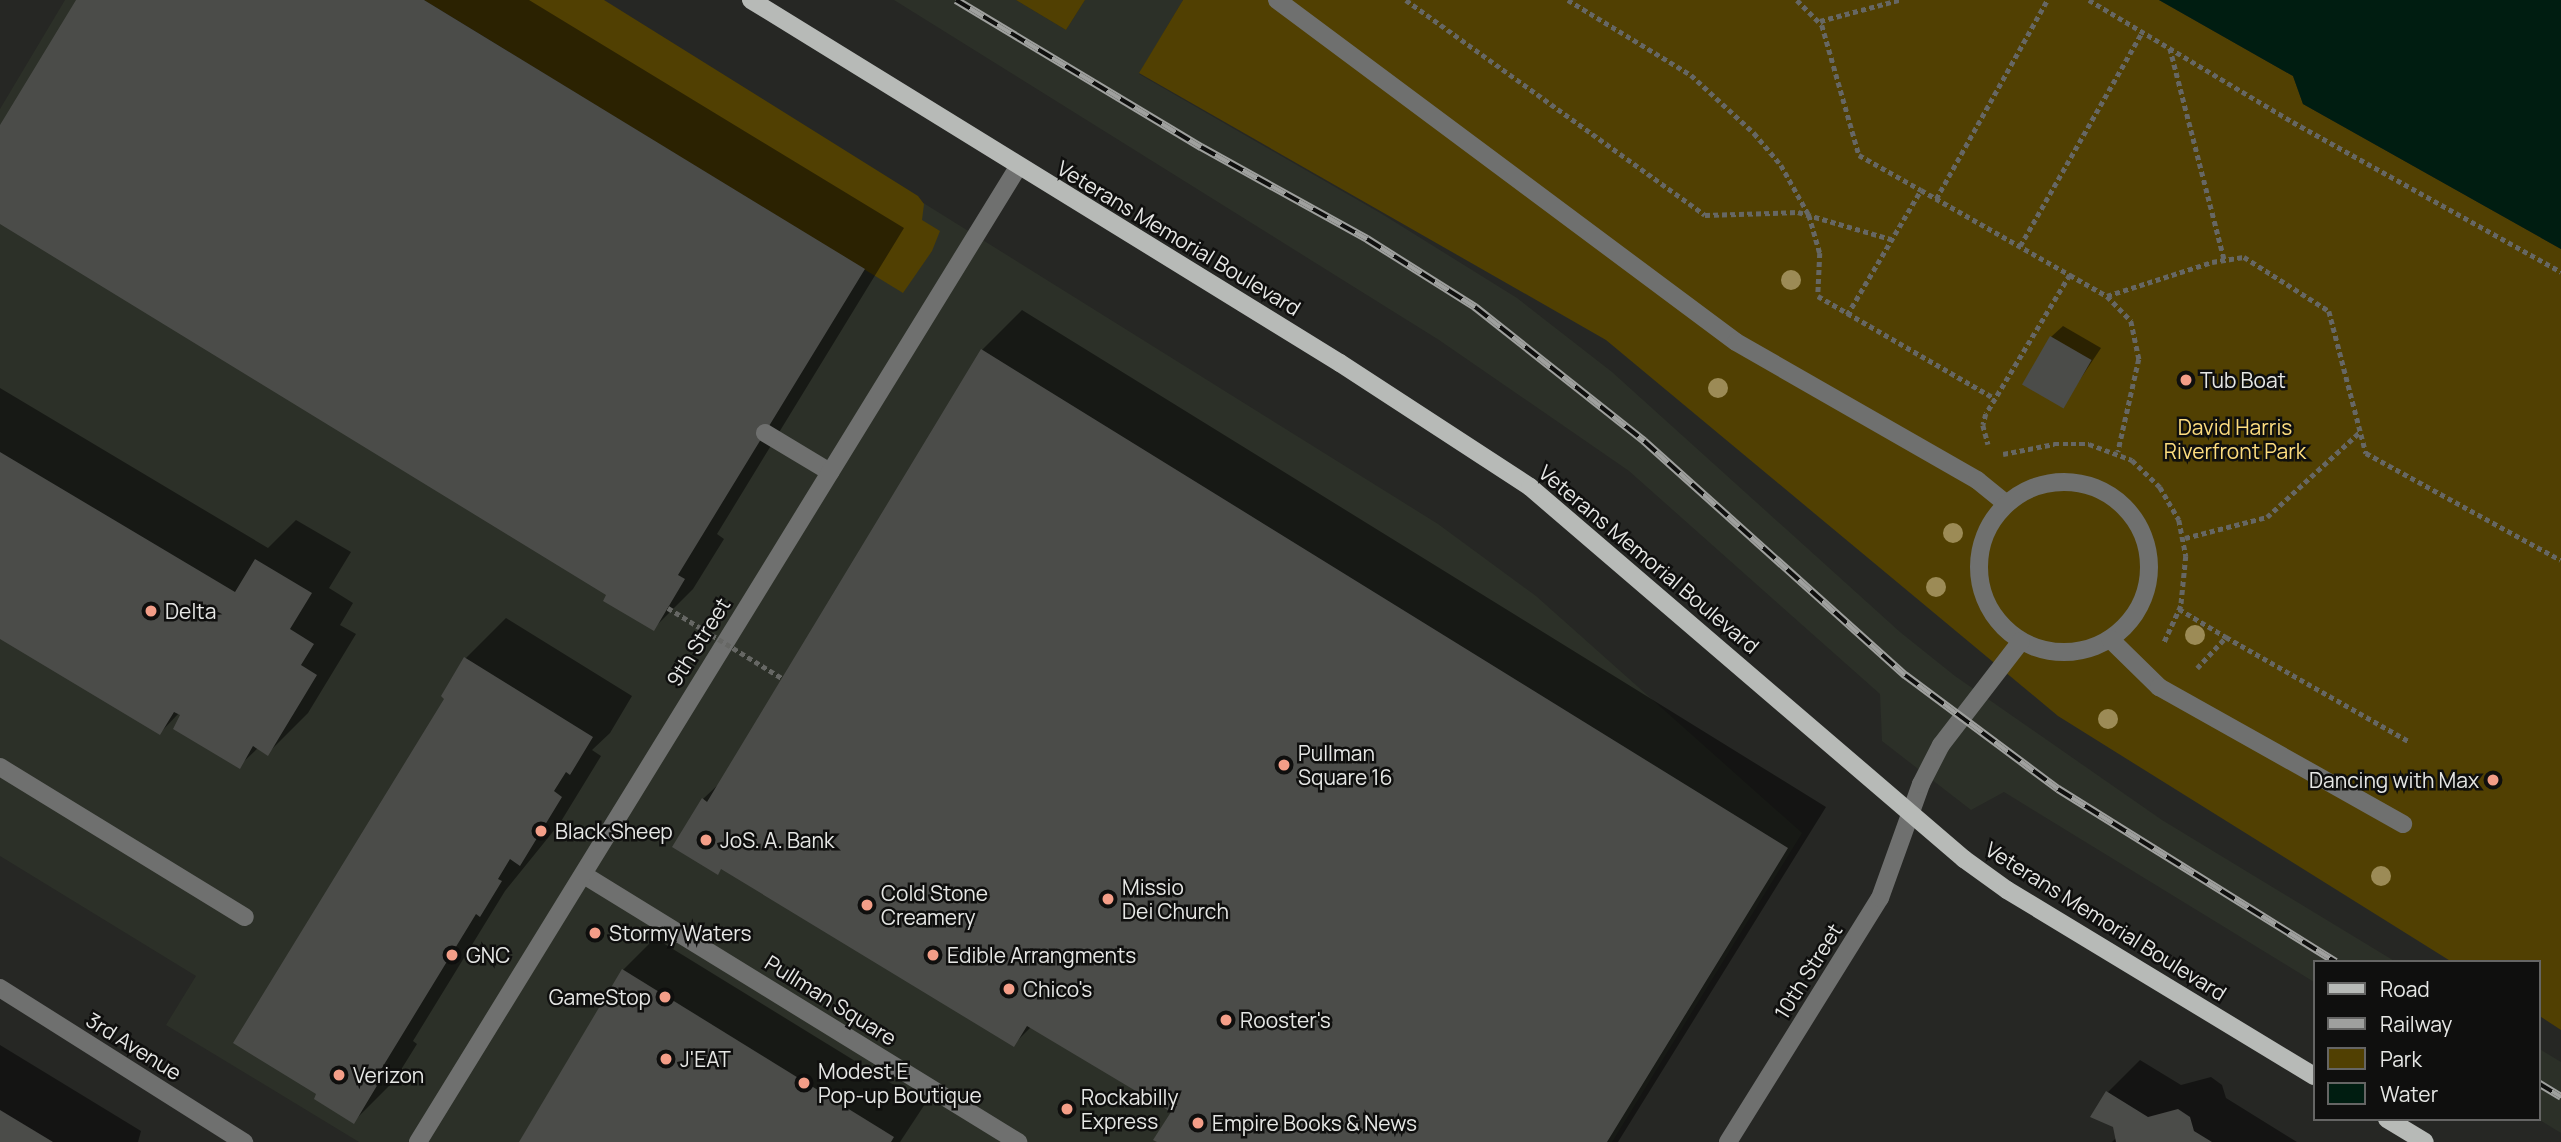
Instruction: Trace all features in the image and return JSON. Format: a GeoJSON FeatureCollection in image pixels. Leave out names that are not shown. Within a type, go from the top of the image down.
{"type":"FeatureCollection","features":[{"type":"Feature","properties":{"kind":"main road","name":"Veterans Memorial Boulevard"},"geometry":{"type":"LineString","coordinates":[[751,0],[1339,363],[1530,487],[1911,816],[2007,890],[2312,1075]]}},
{"type":"Feature","properties":{"kind":"main road"},"geometry":{"type":"LineString","coordinates":[[2390,1121],[2425,1142]]}},
{"type":"Feature","properties":{"kind":"street"},"geometry":{"type":"LineString","coordinates":[[1277,0],[1736,342],[1977,480],[2007,504]]}},
{"type":"Feature","properties":{"kind":"street","name":"9th Street"},"geometry":{"type":"LineString","coordinates":[[418,1142],[1018,167]]}},
{"type":"Feature","properties":{"kind":"street"},"geometry":{"type":"LineString","coordinates":[[765,433],[830,472]]}},
{"type":"Feature","properties":{"kind":"street"},"geometry":{"type":"LineString","coordinates":[[2064,481],[2095,487],[2127,512],[2140,529],[2149,559],[2147,590],[2133,618],[2110,639],[2082,651],[2051,651],[2021,641],[1997,620],[1981,581],[1979,559],[1987,529],[2007,504],[2034,487],[2064,481]]}},
{"type":"Feature","properties":{"kind":"street"},"geometry":{"type":"LineString","coordinates":[[2110,639],[2160,687],[2403,824]]}},
{"type":"Feature","properties":{"kind":"street","name":"10th Street"},"geometry":{"type":"LineString","coordinates":[[1728,1142],[1880,898],[1941,745],[2021,641]]}},
{"type":"Feature","properties":{"kind":"street"},"geometry":{"type":"LineString","coordinates":[[0,767],[245,917]]}},
{"type":"Feature","properties":{"kind":"street","name":"Pullman Square"},"geometry":{"type":"LineString","coordinates":[[584,875],[1018,1142]]}},
{"type":"Feature","properties":{"kind":"street","name":"3rd Avenue"},"geometry":{"type":"LineString","coordinates":[[0,988],[244,1142]]}},
{"type":"Feature","properties":{"kind":"path"},"geometry":{"type":"LineString","coordinates":[[1406,0],[1705,215],[1809,215],[1891,239]]}},
{"type":"Feature","properties":{"kind":"path"},"geometry":{"type":"LineString","coordinates":[[1418,9],[1422,0]]}},
{"type":"Feature","properties":{"kind":"path"},"geometry":{"type":"LineString","coordinates":[[1568,0],[1642,41],[1721,100],[1781,165],[1809,215],[1820,253],[1818,296],[1994,398]]}},
{"type":"Feature","properties":{"kind":"path"},"geometry":{"type":"LineString","coordinates":[[1797,0],[1820,21],[1858,155],[2107,296],[2131,321],[2139,359],[2118,452]]}},
{"type":"Feature","properties":{"kind":"path"},"geometry":{"type":"LineString","coordinates":[[1820,21],[1899,0]]}},
{"type":"Feature","properties":{"kind":"path"},"geometry":{"type":"LineString","coordinates":[[1936,199],[2047,0]]}},
{"type":"Feature","properties":{"kind":"path"},"geometry":{"type":"LineString","coordinates":[[2089,0],[2561,272]]}},
{"type":"Feature","properties":{"kind":"path"},"geometry":{"type":"LineString","coordinates":[[2020,246],[2142,32]]}},
{"type":"Feature","properties":{"kind":"path"},"geometry":{"type":"LineString","coordinates":[[2169,48],[2224,259]]}},
{"type":"Feature","properties":{"kind":"path"},"geometry":{"type":"LineString","coordinates":[[1847,315],[1921,190]]}},
{"type":"Feature","properties":{"kind":"path"},"geometry":{"type":"LineString","coordinates":[[2107,296],[2224,259],[2244,257],[2329,311],[2366,453],[2561,560]]}},
{"type":"Feature","properties":{"kind":"path"},"geometry":{"type":"LineString","coordinates":[[2070,275],[1994,398],[1983,425],[1984,437],[1999,453],[2009,456],[2071,442],[2118,452],[2160,487],[2185,538],[2186,576],[2179,609],[2162,640],[2166,649]]}},
{"type":"Feature","properties":{"kind":"path"},"geometry":{"type":"LineString","coordinates":[[2185,538],[2267,517],[2361,432]]}},
{"type":"Feature","properties":{"kind":"path"},"geometry":{"type":"LineString","coordinates":[[667,608],[782,678]]}},
{"type":"Feature","properties":{"kind":"path"},"geometry":{"type":"LineString","coordinates":[[2179,609],[2410,742]]}},
{"type":"Feature","properties":{"kind":"path"},"geometry":{"type":"LineString","coordinates":[[2189,670],[2226,637]]}},
{"type":"Feature","properties":{"kind":"shaded area"},"geometry":{"type":"Polygon","coordinates":[[[65,0],[598,0],[1438,524],[1536,596],[1802,833],[1612,1142],[359,1142],[166,1025],[196,976],[0,856],[0,109],[65,0]]]}},
{"type":"Feature","properties":{"kind":"shaded area"},"geometry":{"type":"Polygon","coordinates":[[[894,0],[1016,0],[1066,30],[1085,0],[1183,0],[1139,74],[1382,214],[1517,298],[1612,372],[1900,632],[1955,676],[2162,820],[2393,960],[2312,960],[2312,981],[2004,792],[1971,810],[1882,741],[1880,694],[1629,471],[1439,340],[894,0]]]}},
{"type":"Feature","properties":{"kind":"shaded area"},"geometry":{"type":"Polygon","coordinates":[[[2540,1049],[2561,1062],[2561,1133],[2540,1120],[2540,1049]]]}},
{"type":"Feature","properties":{"kind":"green space"},"geometry":{"type":"Polygon","coordinates":[[[424,0],[604,0],[918,196],[924,204],[922,220],[940,231],[932,251],[903,293],[424,0]]]}},
{"type":"Feature","properties":{"kind":"green space"},"geometry":{"type":"Polygon","coordinates":[[[1016,0],[1085,0],[1066,30],[1016,0]]]}},
{"type":"Feature","properties":{"kind":"green space","name":"David Harris Riverfront Park"},"geometry":{"type":"Polygon","coordinates":[[[1183,0],[2159,0],[2293,76],[2303,104],[2561,249],[2561,1030],[2540,1016],[2540,960],[2449,960],[2058,716],[1606,340],[1139,73],[1183,0]]]}},
{"type":"Feature","properties":{"kind":"water"},"geometry":{"type":"Polygon","coordinates":[[[2159,0],[2561,0],[2561,249],[2303,104],[2293,76],[2159,0]]]}},
{"type":"Feature","properties":{"kind":"building"},"geometry":{"type":"Polygon","coordinates":[[[76,0],[424,0],[865,269],[678,575],[685,579],[654,631],[603,601],[606,595],[0,224],[0,125],[76,0]]]}},
{"type":"Feature","properties":{"kind":"building"},"geometry":{"type":"Polygon","coordinates":[[[2050,336],[2092,360],[2064,408],[2022,384],[2050,336]]]}},
{"type":"Feature","properties":{"kind":"building","name":"Pullman Square 16"},"geometry":{"type":"Polygon","coordinates":[[[981,349],[1788,848],[1607,1142],[1157,1142],[1153,1140],[1171,1112],[1027,1026],[1014,1047],[721,869],[718,875],[672,847],[702,798],[707,802],[981,349]]]}},
{"type":"Feature","properties":{"kind":"building","name":"Delta"},"geometry":{"type":"Polygon","coordinates":[[[0,452],[235,592],[255,559],[312,593],[290,629],[314,644],[301,665],[317,675],[268,756],[253,746],[240,769],[173,729],[180,715],[174,712],[160,735],[0,639],[0,452]]]}},
{"type":"Feature","properties":{"kind":"building"},"geometry":{"type":"Polygon","coordinates":[[[464,657],[593,737],[570,775],[566,772],[554,791],[562,797],[520,866],[510,859],[498,879],[502,881],[480,917],[476,914],[374,1081],[378,1084],[354,1124],[314,1099],[316,1094],[233,1043],[444,699],[441,696],[464,657]]]}},
{"type":"Feature","properties":{"kind":"building","name":"J'EAT"},"geometry":{"type":"Polygon","coordinates":[[[622,969],[894,1137],[891,1142],[519,1142],[622,969]]]}},
{"type":"Feature","properties":{"kind":"building"},"geometry":{"type":"Polygon","coordinates":[[[2106,1091],[2148,1117],[2178,1109],[2190,1117],[2194,1131],[2212,1142],[2116,1142],[2113,1127],[2090,1117],[2106,1091]]]}},
{"type":"Feature","properties":{"kind":"building"},"geometry":{"type":"Polygon","coordinates":[[[0,1110],[53,1142],[0,1142],[0,1110]]]}},
{"type":"Feature","properties":{"kind":"railway"},"geometry":{"type":"LineString","coordinates":[[956,0],[1201,147],[1367,239],[1475,307],[1644,441],[1905,675],[2058,789],[2333,960]]}},
{"type":"Feature","properties":{"kind":"railway"},"geometry":{"type":"LineString","coordinates":[[2540,1084],[2561,1097]]}},
{"type":"Feature","properties":{"kind":"place","name":"Tub Boat"},"geometry":{"type":"Point","coordinates":[2186,380]}},
{"type":"Feature","properties":{"kind":"place","name":"Delta"},"geometry":{"type":"Point","coordinates":[151,611]}},
{"type":"Feature","properties":{"kind":"place","name":"Pullman Square 16"},"geometry":{"type":"Point","coordinates":[1284,765]}},
{"type":"Feature","properties":{"kind":"place","name":"Dancing with Max"},"geometry":{"type":"Point","coordinates":[2493,780]}},
{"type":"Feature","properties":{"kind":"place","name":"Black Sheep"},"geometry":{"type":"Point","coordinates":[541,831]}},
{"type":"Feature","properties":{"kind":"place","name":"JoS. A. Bank"},"geometry":{"type":"Point","coordinates":[706,840]}},
{"type":"Feature","properties":{"kind":"place","name":"Missio Dei Church"},"geometry":{"type":"Point","coordinates":[1108,899]}},
{"type":"Feature","properties":{"kind":"place","name":"Cold Stone Creamery"},"geometry":{"type":"Point","coordinates":[867,905]}},
{"type":"Feature","properties":{"kind":"place","name":"Stormy Waters"},"geometry":{"type":"Point","coordinates":[595,933]}},
{"type":"Feature","properties":{"kind":"place","name":"GNC"},"geometry":{"type":"Point","coordinates":[452,955]}},
{"type":"Feature","properties":{"kind":"place","name":"Edible Arrangments"},"geometry":{"type":"Point","coordinates":[933,955]}},
{"type":"Feature","properties":{"kind":"place","name":"Chico's"},"geometry":{"type":"Point","coordinates":[1009,989]}},
{"type":"Feature","properties":{"kind":"place","name":"GameStop"},"geometry":{"type":"Point","coordinates":[665,997]}},
{"type":"Feature","properties":{"kind":"place","name":"Rooster's"},"geometry":{"type":"Point","coordinates":[1226,1020]}},
{"type":"Feature","properties":{"kind":"place","name":"J'EAT"},"geometry":{"type":"Point","coordinates":[666,1059]}},
{"type":"Feature","properties":{"kind":"place","name":"Verizon"},"geometry":{"type":"Point","coordinates":[339,1075]}},
{"type":"Feature","properties":{"kind":"place","name":"Modest E Pop-up Boutique"},"geometry":{"type":"Point","coordinates":[804,1083]}},
{"type":"Feature","properties":{"kind":"place","name":"Rockabilly Express"},"geometry":{"type":"Point","coordinates":[1067,1109]}},
{"type":"Feature","properties":{"kind":"place","name":"Empire Books & News"},"geometry":{"type":"Point","coordinates":[1198,1123]}}]}
